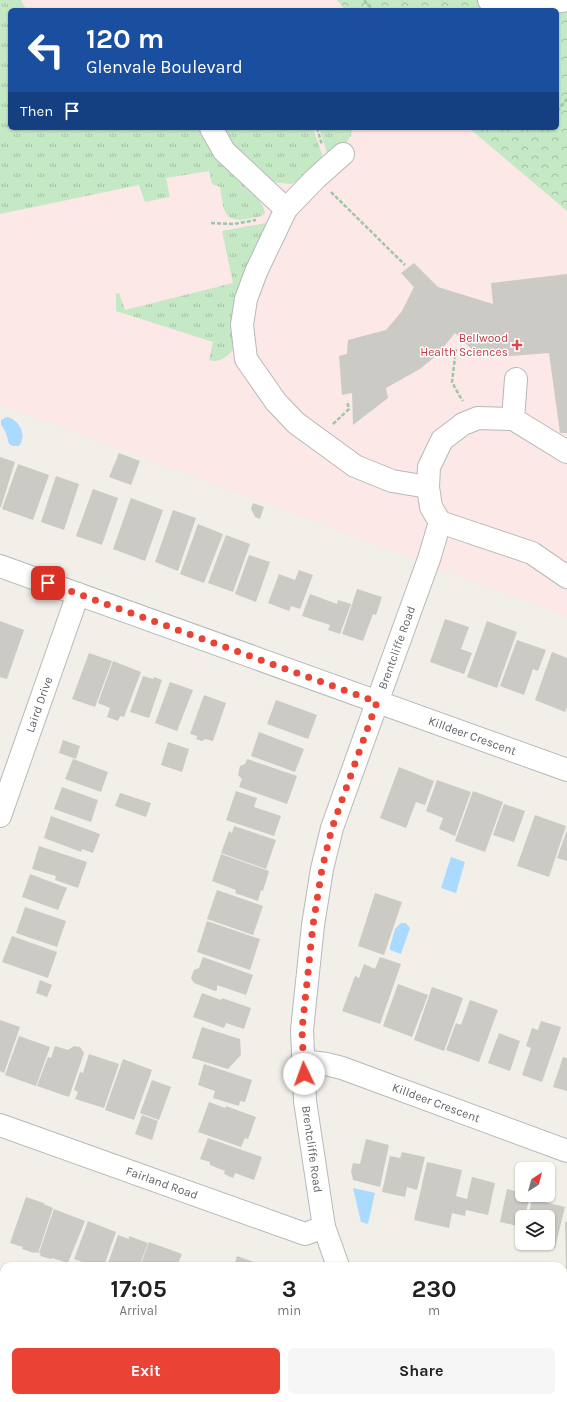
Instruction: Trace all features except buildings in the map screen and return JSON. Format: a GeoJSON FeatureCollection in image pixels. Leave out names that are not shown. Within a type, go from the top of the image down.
{"type":"FeatureCollection","features":[{"type":"Feature","properties":{"kind":"street"},"geometry":{"type":"LineString","coordinates":[[489,0],[503,5],[521,8],[567,0]]}},
{"type":"Feature","properties":{"kind":"street"},"geometry":{"type":"LineString","coordinates":[[212,130],[224,151],[286,209]]}},
{"type":"Feature","properties":{"kind":"street"},"geometry":{"type":"LineString","coordinates":[[343,154],[316,178],[286,209],[256,272],[246,299],[242,325],[246,359],[276,402],[296,423],[317,440],[355,466],[392,481],[428,487]]}},
{"type":"Feature","properties":{"kind":"street"},"geometry":{"type":"LineString","coordinates":[[513,419],[516,379]]}},
{"type":"Feature","properties":{"kind":"street"},"geometry":{"type":"LineString","coordinates":[[567,452],[513,419],[478,418],[463,424],[442,440],[430,467],[428,487],[431,507],[440,522],[532,553],[567,577]]}},
{"type":"Feature","properties":{"kind":"street","name":"Brentcliffe Road"},"geometry":{"type":"LineString","coordinates":[[337,1262],[324,1227],[305,1100],[302,1030],[306,980],[313,925],[322,869],[332,828],[429,559],[440,522]]}},
{"type":"Feature","properties":{"kind":"street","name":"Killdeer Crescent"},"geometry":{"type":"LineString","coordinates":[[0,566],[567,770]]}},
{"type":"Feature","properties":{"kind":"street","name":"Laird Drive"},"geometry":{"type":"LineString","coordinates":[[0,816],[78,594]]}},
{"type":"Feature","properties":{"kind":"street","name":"Killdeer Crescent"},"geometry":{"type":"LineString","coordinates":[[303,1061],[342,1068],[567,1151]]}},
{"type":"Feature","properties":{"kind":"street","name":"Fairland Road"},"geometry":{"type":"LineString","coordinates":[[0,1124],[304,1234],[324,1227]]}},
{"type":"Feature","properties":{"kind":"path"},"geometry":{"type":"LineString","coordinates":[[364,0],[372,8]]}},
{"type":"Feature","properties":{"kind":"path"},"geometry":{"type":"LineString","coordinates":[[559,109],[567,99]]}},
{"type":"Feature","properties":{"kind":"path"},"geometry":{"type":"LineString","coordinates":[[316,178],[405,265]]}},
{"type":"Feature","properties":{"kind":"path"},"geometry":{"type":"LineString","coordinates":[[211,223],[234,224],[265,218],[286,209]]}},
{"type":"Feature","properties":{"kind":"path"},"geometry":{"type":"LineString","coordinates":[[456,349],[452,382],[459,395],[478,418]]}},
{"type":"Feature","properties":{"kind":"path"},"geometry":{"type":"LineString","coordinates":[[317,440],[349,409],[347,401]]}},
{"type":"Feature","properties":{"kind":"shaded area"},"geometry":{"type":"Polygon","coordinates":[[[0,0],[337,0],[343,8],[8,8],[8,130],[471,130],[567,211],[567,616],[0,404],[0,0]]]}},
{"type":"Feature","properties":{"kind":"green space"},"geometry":{"type":"Polygon","coordinates":[[[0,0],[21,0],[25,8],[8,8],[8,130],[201,130],[207,145],[219,161],[258,199],[265,213],[259,217],[242,220],[230,217],[226,213],[222,202],[220,187],[212,184],[209,171],[166,178],[170,197],[145,202],[139,185],[0,214],[0,0]]]}},
{"type":"Feature","properties":{"kind":"green space"},"geometry":{"type":"Polygon","coordinates":[[[337,0],[567,0],[567,211],[471,130],[559,130],[559,8],[343,8],[337,0]]]}},
{"type":"Feature","properties":{"kind":"green space"},"geometry":{"type":"Polygon","coordinates":[[[221,130],[314,130],[323,157],[299,180],[291,184],[273,182],[228,140],[221,130]]]}},
{"type":"Feature","properties":{"kind":"green space"},"geometry":{"type":"Polygon","coordinates":[[[320,130],[353,130],[349,139],[344,145],[327,153],[320,130]]]}},
{"type":"Feature","properties":{"kind":"green space"},"geometry":{"type":"Polygon","coordinates":[[[266,223],[265,229],[251,258],[240,288],[236,303],[232,334],[233,350],[225,357],[216,361],[209,360],[213,342],[116,311],[116,294],[119,293],[125,310],[233,283],[222,231],[266,223]]]}},
{"type":"Feature","properties":{"kind":"water"},"geometry":{"type":"Polygon","coordinates":[[[7,417],[15,421],[21,428],[23,437],[19,446],[9,444],[6,433],[1,424],[1,420],[7,417]]]}},
{"type":"Feature","properties":{"kind":"water"},"geometry":{"type":"Polygon","coordinates":[[[451,857],[465,862],[456,893],[441,888],[451,857]]]}},
{"type":"Feature","properties":{"kind":"water"},"geometry":{"type":"Polygon","coordinates":[[[401,923],[406,923],[410,928],[401,954],[390,950],[390,947],[395,929],[401,923]]]}},
{"type":"Feature","properties":{"kind":"water"},"geometry":{"type":"Polygon","coordinates":[[[353,1188],[375,1193],[368,1224],[361,1222],[353,1188]]]}},
{"type":"Feature","properties":{"kind":"place","name":"Bellwood Health Sciences"},"geometry":{"type":"Point","coordinates":[517,345]}},
{"type":"Feature","properties":{"kind":"route"},"geometry":{"type":"LineString","coordinates":[[48,583],[377,702],[332,828],[322,869],[306,980],[302,1030],[304,1074]]}}]}
